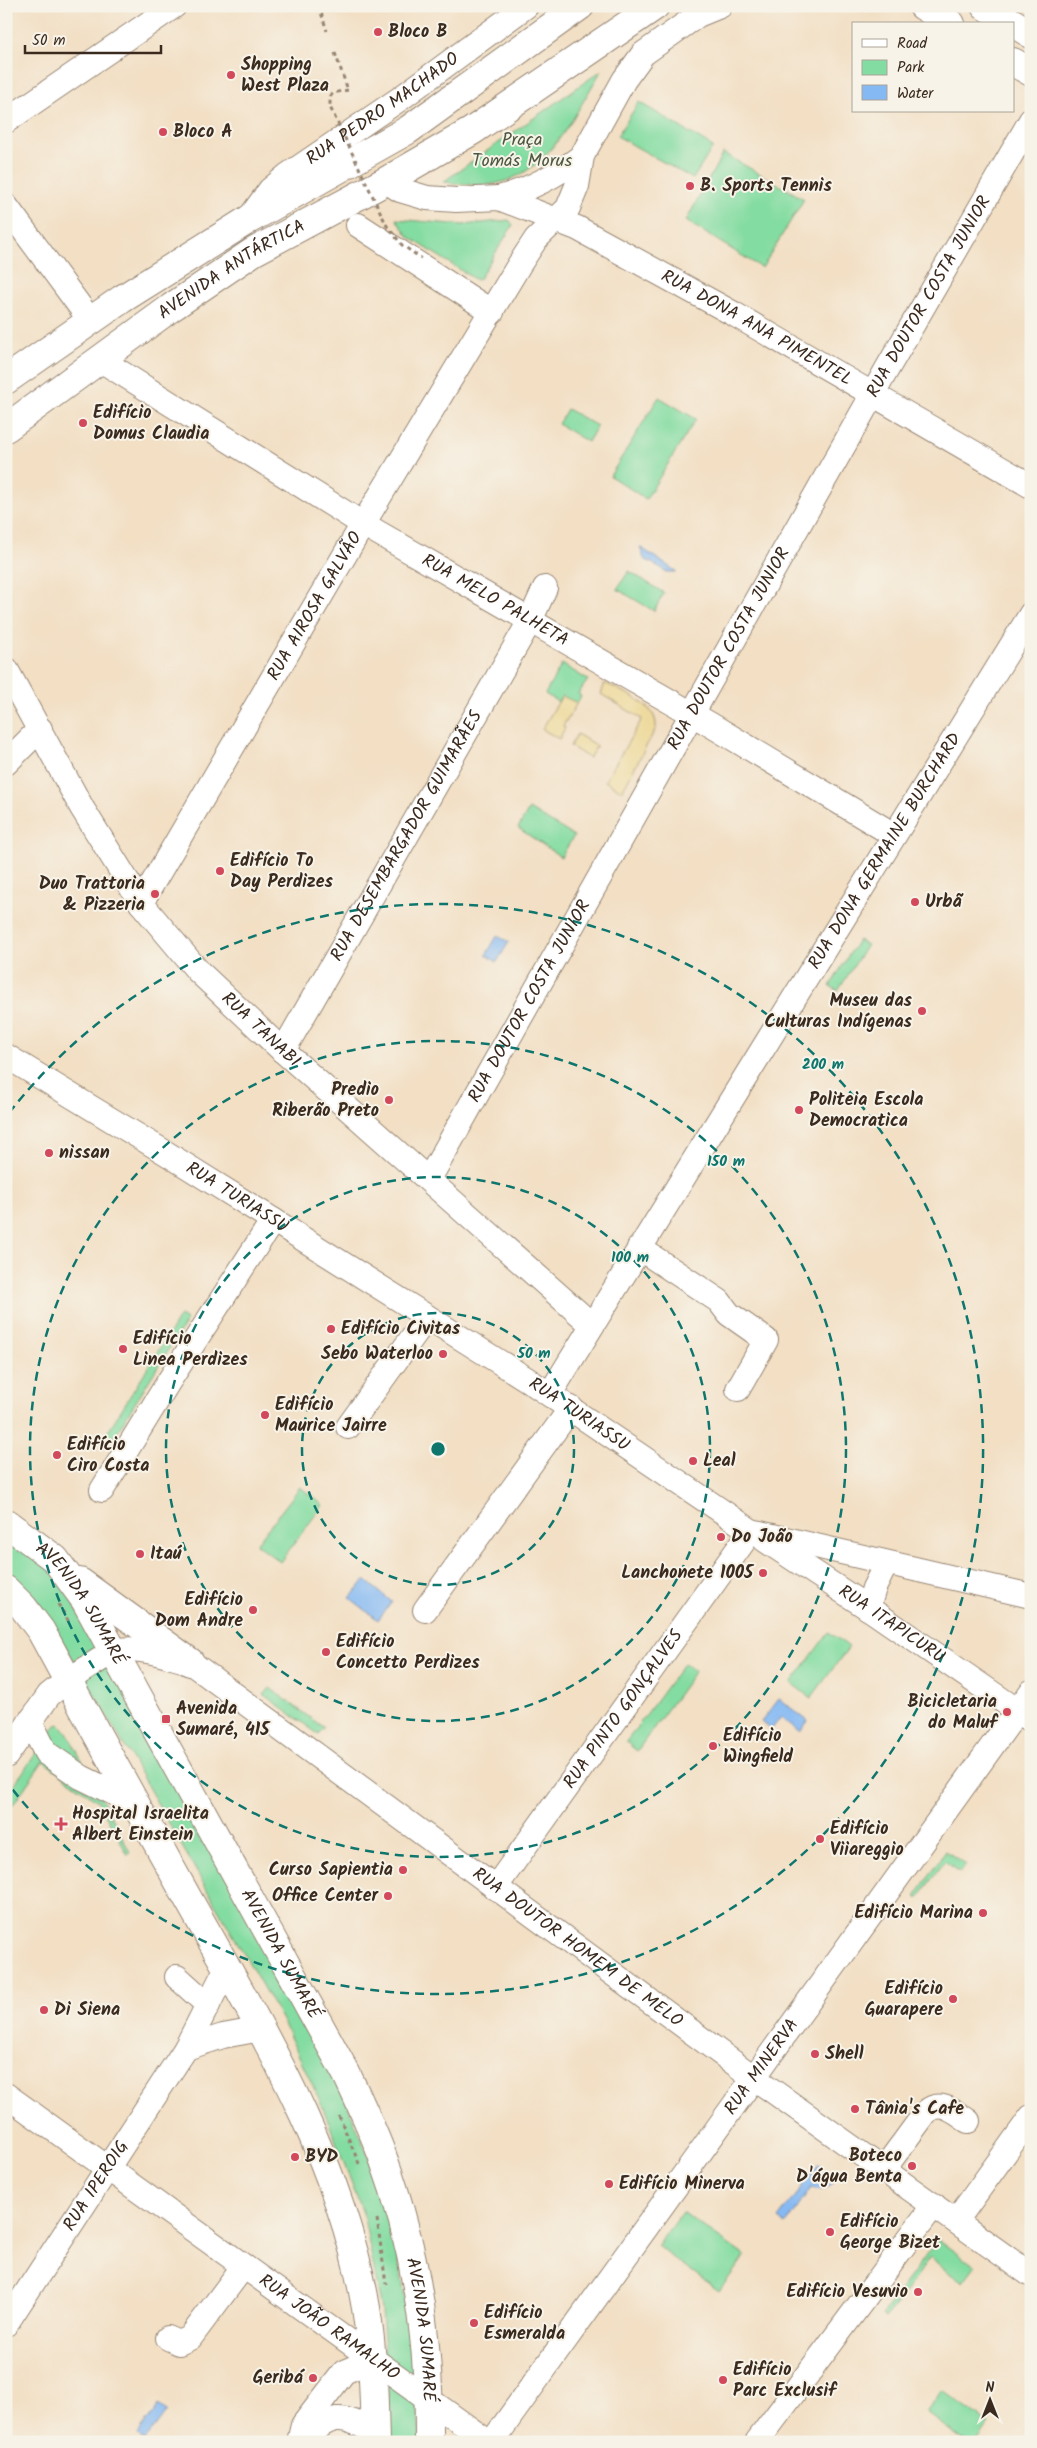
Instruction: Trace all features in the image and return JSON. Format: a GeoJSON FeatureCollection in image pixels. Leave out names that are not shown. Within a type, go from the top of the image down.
{"type":"FeatureCollection","features":[{"type":"Feature","properties":{"kind":"main road","name":"AVENIDA ANTÁRTICA"},"geometry":{"type":"LineString","coordinates":[[6,380],[90,320],[248,220],[373,152],[408,130],[580,6]]}},
{"type":"Feature","properties":{"kind":"main road","name":"AVENIDA ANTÁRTICA"},"geometry":{"type":"LineString","coordinates":[[6,428],[99,359],[253,252],[386,181],[472,131],[655,6]]}},
{"type":"Feature","properties":{"kind":"main road"},"geometry":{"type":"LineString","coordinates":[[923,6],[949,22]]}},
{"type":"Feature","properties":{"kind":"main road"},"geometry":{"type":"LineString","coordinates":[[985,6],[1011,22]]}},
{"type":"Feature","properties":{"kind":"main road"},"geometry":{"type":"LineString","coordinates":[[1014,24],[1031,34]]}},
{"type":"Feature","properties":{"kind":"main road"},"geometry":{"type":"LineString","coordinates":[[1014,63],[1031,72]]}},
{"type":"Feature","properties":{"kind":"main road","name":"AVENIDA SUMARÉ"},"geometry":{"type":"LineString","coordinates":[[6,1523],[40,1547],[67,1573],[114,1651],[332,2044],[382,2152],[402,2219],[416,2278],[426,2347],[429,2400],[428,2442]]}},
{"type":"Feature","properties":{"kind":"main road"},"geometry":{"type":"LineString","coordinates":[[67,1573],[190,1662]]}},
{"type":"Feature","properties":{"kind":"main road"},"geometry":{"type":"LineString","coordinates":[[6,1590],[23,1607],[41,1631],[227,1967],[312,2132],[336,2194],[362,2290],[372,2360],[375,2438]]}},
{"type":"Feature","properties":{"kind":"street"},"geometry":{"type":"LineString","coordinates":[[6,121],[174,6]]}},
{"type":"Feature","properties":{"kind":"street"},"geometry":{"type":"LineString","coordinates":[[358,225],[492,312],[536,240],[568,208],[576,186],[582,156],[624,80],[643,54],[654,34],[664,6]]}},
{"type":"Feature","properties":{"kind":"street"},"geometry":{"type":"LineString","coordinates":[[643,54],[698,15],[720,6]]}},
{"type":"Feature","properties":{"kind":"street","name":"RUA PEDRO MACHADO"},"geometry":{"type":"LineString","coordinates":[[248,220],[270,190],[288,175],[401,98],[521,8]]}},
{"type":"Feature","properties":{"kind":"street","name":"RUA DOUTOR COSTA JUNIOR"},"geometry":{"type":"LineString","coordinates":[[429,1179],[872,395],[1031,120]]}},
{"type":"Feature","properties":{"kind":"street"},"geometry":{"type":"LineString","coordinates":[[386,181],[400,190],[428,198],[456,200],[499,198],[536,186],[559,174],[582,156]]}},
{"type":"Feature","properties":{"kind":"street"},"geometry":{"type":"LineString","coordinates":[[499,198],[556,221]]}},
{"type":"Feature","properties":{"kind":"street"},"geometry":{"type":"LineString","coordinates":[[6,206],[90,320]]}},
{"type":"Feature","properties":{"kind":"street","name":"RUA DONA ANA PIMENTEL"},"geometry":{"type":"LineString","coordinates":[[556,221],[577,228],[717,305],[1031,486]]}},
{"type":"Feature","properties":{"kind":"street","name":"RUA AIROSA GALVÃO"},"geometry":{"type":"LineString","coordinates":[[141,903],[363,524],[492,312]]}},
{"type":"Feature","properties":{"kind":"street","name":"RUA MELO PALHETA"},"geometry":{"type":"LineString","coordinates":[[99,359],[363,524],[692,714],[894,836]]}},
{"type":"Feature","properties":{"kind":"street","name":"RUA DESEMBARGADOR GUIMARÃES"},"geometry":{"type":"LineString","coordinates":[[283,1051],[485,714],[545,588]]}},
{"type":"Feature","properties":{"kind":"street","name":"RUA DONA GERMAINE BURCHARD"},"geometry":{"type":"LineString","coordinates":[[550,1394],[1031,614]]}},
{"type":"Feature","properties":{"kind":"street","name":"RUA TANABI"},"geometry":{"type":"LineString","coordinates":[[6,669],[82,808],[141,903],[198,971],[283,1051],[592,1325]]}},
{"type":"Feature","properties":{"kind":"street"},"geometry":{"type":"LineString","coordinates":[[6,763],[40,729]]}},
{"type":"Feature","properties":{"kind":"street","name":"RUA TURIASSU"},"geometry":{"type":"LineString","coordinates":[[6,1056],[273,1220],[550,1394],[751,1531]]}},
{"type":"Feature","properties":{"kind":"street"},"geometry":{"type":"LineString","coordinates":[[102,1490],[273,1220]]}},
{"type":"Feature","properties":{"kind":"street"},"geometry":{"type":"LineString","coordinates":[[639,1248],[720,1300],[729,1314],[766,1340],[738,1389]]}},
{"type":"Feature","properties":{"kind":"street"},"geometry":{"type":"LineString","coordinates":[[348,1427],[427,1317]]}},
{"type":"Feature","properties":{"kind":"street"},"geometry":{"type":"LineString","coordinates":[[425,1610],[571,1408]]}},
{"type":"Feature","properties":{"kind":"street","name":"RUA ITAPICURU"},"geometry":{"type":"LineString","coordinates":[[751,1531],[800,1552],[868,1608],[1027,1707]]}},
{"type":"Feature","properties":{"kind":"street","name":"RUA PINTO GONÇALVES"},"geometry":{"type":"LineString","coordinates":[[495,1888],[751,1531]]}},
{"type":"Feature","properties":{"kind":"street"},"geometry":{"type":"LineString","coordinates":[[800,1552],[886,1564],[1031,1596]]}},
{"type":"Feature","properties":{"kind":"street"},"geometry":{"type":"LineString","coordinates":[[868,1608],[876,1583],[886,1564]]}},
{"type":"Feature","properties":{"kind":"street"},"geometry":{"type":"LineString","coordinates":[[6,1756],[48,1696],[68,1680],[114,1651]]}},
{"type":"Feature","properties":{"kind":"street","name":"RUA DOUTOR HOMEM DE MELO"},"geometry":{"type":"LineString","coordinates":[[114,1651],[147,1652],[190,1662],[753,2077],[1031,2275]]}},
{"type":"Feature","properties":{"kind":"street","name":"RUA MINERVA"},"geometry":{"type":"LineString","coordinates":[[492,2442],[753,2077],[1027,1707]]}},
{"type":"Feature","properties":{"kind":"street"},"geometry":{"type":"LineString","coordinates":[[30,1721],[46,1753],[81,1777],[136,1804]]}},
{"type":"Feature","properties":{"kind":"street","name":"RUA IPEROIG"},"geometry":{"type":"LineString","coordinates":[[6,2324],[186,2048],[227,1967]]}},
{"type":"Feature","properties":{"kind":"street"},"geometry":{"type":"LineString","coordinates":[[177,1977],[208,2005]]}},
{"type":"Feature","properties":{"kind":"street"},"geometry":{"type":"LineString","coordinates":[[186,2048],[223,2036],[261,2030]]}},
{"type":"Feature","properties":{"kind":"street","name":"RUA JOÃO RAMALHO"},"geometry":{"type":"LineString","coordinates":[[6,2095],[242,2267],[488,2442]]}},
{"type":"Feature","properties":{"kind":"street"},"geometry":{"type":"LineString","coordinates":[[884,2169],[926,2112],[933,2106],[942,2106],[968,2120]]}},
{"type":"Feature","properties":{"kind":"street"},"geometry":{"type":"LineString","coordinates":[[956,2221],[1031,2117]]}},
{"type":"Feature","properties":{"kind":"street"},"geometry":{"type":"LineString","coordinates":[[757,2442],[934,2205]]}},
{"type":"Feature","properties":{"kind":"street","name":"RUA JOÃO RAMALHO"},"geometry":{"type":"LineString","coordinates":[[168,2338],[179,2343],[190,2338],[242,2267]]}},
{"type":"Feature","properties":{"kind":"street"},"geometry":{"type":"LineString","coordinates":[[300,2442],[304,2426],[344,2372],[372,2360]]}},
{"type":"Feature","properties":{"kind":"street"},"geometry":{"type":"LineString","coordinates":[[300,2442],[324,2422],[334,2418],[344,2419],[361,2425],[375,2438]]}},
{"type":"Feature","properties":{"kind":"path"},"geometry":{"type":"LineString","coordinates":[[319,6],[327,31]]}},
{"type":"Feature","properties":{"kind":"path"},"geometry":{"type":"LineString","coordinates":[[335,52],[348,90],[334,93],[330,97],[330,107],[387,226],[402,245],[421,258]]}},
{"type":"Feature","properties":{"kind":"green space","name":"Praça Tomás Morus"},"geometry":{"type":"Polygon","coordinates":[[[602,70],[569,125],[542,158],[526,171],[508,180],[486,185],[443,182],[602,70]]]}},
{"type":"Feature","properties":{"kind":"green space"},"geometry":{"type":"Polygon","coordinates":[[[639,102],[713,147],[693,179],[617,136],[639,102]]]}},
{"type":"Feature","properties":{"kind":"green space"},"geometry":{"type":"Polygon","coordinates":[[[723,153],[804,199],[762,268],[686,221],[723,153]]]}},
{"type":"Feature","properties":{"kind":"green space","name":"Praça Tomás Morus"},"geometry":{"type":"Polygon","coordinates":[[[396,219],[463,225],[509,220],[513,225],[479,279],[476,280],[409,237],[396,219]]]}},
{"type":"Feature","properties":{"kind":"green space"},"geometry":{"type":"Polygon","coordinates":[[[659,397],[696,419],[646,499],[610,476],[659,397]]]}},
{"type":"Feature","properties":{"kind":"green space"},"geometry":{"type":"Polygon","coordinates":[[[567,409],[597,426],[588,442],[558,424],[567,409]]]}},
{"type":"Feature","properties":{"kind":"green space"},"geometry":{"type":"Polygon","coordinates":[[[629,571],[664,593],[654,611],[617,589],[629,571]]]}},
{"type":"Feature","properties":{"kind":"green space"},"geometry":{"type":"Polygon","coordinates":[[[562,664],[588,680],[578,694],[581,696],[577,703],[562,696],[558,702],[545,694],[562,664]]]}},
{"type":"Feature","properties":{"kind":"green space"},"geometry":{"type":"Polygon","coordinates":[[[529,809],[574,836],[561,857],[518,828],[529,809]]]}},
{"type":"Feature","properties":{"kind":"green space"},"geometry":{"type":"Polygon","coordinates":[[[858,940],[867,945],[838,991],[830,986],[858,940]]]}},
{"type":"Feature","properties":{"kind":"green space"},"geometry":{"type":"Polygon","coordinates":[[[180,1316],[187,1320],[112,1440],[105,1436],[180,1316]]]}},
{"type":"Feature","properties":{"kind":"green space"},"geometry":{"type":"Polygon","coordinates":[[[300,1487],[323,1505],[280,1562],[256,1544],[300,1487]]]}},
{"type":"Feature","properties":{"kind":"green space"},"geometry":{"type":"Polygon","coordinates":[[[6,1533],[45,1558],[121,1682],[333,2068],[390,2211],[414,2348],[420,2442],[387,2442],[388,2397],[382,2310],[363,2213],[322,2105],[283,2022],[94,1693],[35,1597],[6,1570],[6,1533]]]}},
{"type":"Feature","properties":{"kind":"green space"},"geometry":{"type":"Polygon","coordinates":[[[829,1632],[849,1647],[811,1698],[791,1683],[829,1632]]]}},
{"type":"Feature","properties":{"kind":"green space"},"geometry":{"type":"Polygon","coordinates":[[[684,1663],[695,1671],[637,1751],[626,1742],[684,1663]]]}},
{"type":"Feature","properties":{"kind":"green space"},"geometry":{"type":"Polygon","coordinates":[[[270,1688],[324,1728],[318,1734],[264,1695],[270,1688]]]}},
{"type":"Feature","properties":{"kind":"green space"},"geometry":{"type":"Polygon","coordinates":[[[60,1724],[67,1732],[130,1852],[128,1855],[98,1801],[43,1761],[6,1815],[6,1796],[56,1725],[60,1724]]]}},
{"type":"Feature","properties":{"kind":"green space"},"geometry":{"type":"Polygon","coordinates":[[[946,1851],[966,1865],[960,1873],[945,1861],[918,1898],[915,1896],[946,1851]]]}},
{"type":"Feature","properties":{"kind":"green space"},"geometry":{"type":"Polygon","coordinates":[[[682,2212],[745,2256],[719,2291],[657,2246],[682,2212]]]}},
{"type":"Feature","properties":{"kind":"green space"},"geometry":{"type":"Polygon","coordinates":[[[938,2239],[975,2266],[963,2282],[930,2258],[886,2318],[882,2315],[938,2239]]]}},
{"type":"Feature","properties":{"kind":"green space"},"geometry":{"type":"Polygon","coordinates":[[[942,2390],[989,2425],[977,2442],[966,2442],[926,2413],[942,2390]]]}},
{"type":"Feature","properties":{"kind":"sand"},"geometry":{"type":"Polygon","coordinates":[[[605,683],[638,700],[652,712],[655,720],[656,728],[622,791],[605,781],[642,719],[601,694],[605,683]]]}},
{"type":"Feature","properties":{"kind":"sand"},"geometry":{"type":"Polygon","coordinates":[[[562,696],[577,703],[563,726],[565,728],[559,739],[542,729],[562,696]]]}},
{"type":"Feature","properties":{"kind":"sand"},"geometry":{"type":"Polygon","coordinates":[[[577,734],[597,746],[589,758],[570,746],[577,734]]]}},
{"type":"Feature","properties":{"kind":"water"},"geometry":{"type":"Polygon","coordinates":[[[640,547],[677,572],[664,572],[663,569],[644,559],[640,547]]]}},
{"type":"Feature","properties":{"kind":"water"},"geometry":{"type":"Polygon","coordinates":[[[497,936],[509,942],[497,962],[486,955],[497,936]]]}},
{"type":"Feature","properties":{"kind":"water"},"geometry":{"type":"Polygon","coordinates":[[[365,1580],[392,1602],[378,1620],[350,1598],[365,1580]]]}},
{"type":"Feature","properties":{"kind":"water"},"geometry":{"type":"Polygon","coordinates":[[[779,1699],[808,1721],[800,1732],[781,1717],[771,1730],[761,1722],[779,1699]]]}},
{"type":"Feature","properties":{"kind":"water"},"geometry":{"type":"Polygon","coordinates":[[[818,2164],[833,2179],[832,2184],[822,2190],[811,2188],[786,2225],[778,2219],[818,2164]]]}},
{"type":"Feature","properties":{"kind":"water"},"geometry":{"type":"Polygon","coordinates":[[[159,2405],[167,2411],[145,2441],[137,2435],[159,2405]]]}},
{"type":"Feature","properties":{"kind":"place","name":"Bloco B"},"geometry":{"type":"Point","coordinates":[378,32]}},
{"type":"Feature","properties":{"kind":"place","name":"Shopping West Plaza"},"geometry":{"type":"Point","coordinates":[231,75]}},
{"type":"Feature","properties":{"kind":"place","name":"Bloco A"},"geometry":{"type":"Point","coordinates":[163,132]}},
{"type":"Feature","properties":{"kind":"place","name":"B. Sports Tennis"},"geometry":{"type":"Point","coordinates":[690,186]}},
{"type":"Feature","properties":{"kind":"place","name":"Edifício Domus Claudia"},"geometry":{"type":"Point","coordinates":[83,423]}},
{"type":"Feature","properties":{"kind":"place","name":"Edifício To Day Perdizes"},"geometry":{"type":"Point","coordinates":[220,871]}},
{"type":"Feature","properties":{"kind":"place","name":"Duo Trattoria & Pizzeria"},"geometry":{"type":"Point","coordinates":[155,894]}},
{"type":"Feature","properties":{"kind":"place","name":"Urbã"},"geometry":{"type":"Point","coordinates":[915,902]}},
{"type":"Feature","properties":{"kind":"place","name":"Museu das Culturas Indígenas"},"geometry":{"type":"Point","coordinates":[922,1011]}},
{"type":"Feature","properties":{"kind":"place","name":"Predio Riberão Preto"},"geometry":{"type":"Point","coordinates":[389,1100]}},
{"type":"Feature","properties":{"kind":"place","name":"Politeia Escola Democratica"},"geometry":{"type":"Point","coordinates":[799,1110]}},
{"type":"Feature","properties":{"kind":"place","name":"nissan"},"geometry":{"type":"Point","coordinates":[49,1153]}},
{"type":"Feature","properties":{"kind":"place","name":"Edifício Civitas"},"geometry":{"type":"Point","coordinates":[331,1329]}},
{"type":"Feature","properties":{"kind":"place","name":"Edifício Linea Perdizes"},"geometry":{"type":"Point","coordinates":[123,1349]}},
{"type":"Feature","properties":{"kind":"place","name":"Sebo Waterloo"},"geometry":{"type":"Point","coordinates":[443,1354]}},
{"type":"Feature","properties":{"kind":"place","name":"Edifício Maurice Jairre"},"geometry":{"type":"Point","coordinates":[265,1415]}},
{"type":"Feature","properties":{"kind":"place","name":"Edifício Ciro Costa"},"geometry":{"type":"Point","coordinates":[57,1455]}},
{"type":"Feature","properties":{"kind":"place","name":"Leal"},"geometry":{"type":"Point","coordinates":[693,1461]}},
{"type":"Feature","properties":{"kind":"place","name":"Do João"},"geometry":{"type":"Point","coordinates":[721,1537]}},
{"type":"Feature","properties":{"kind":"place","name":"Itaú"},"geometry":{"type":"Point","coordinates":[140,1554]}},
{"type":"Feature","properties":{"kind":"place","name":"Lanchonete 1005"},"geometry":{"type":"Point","coordinates":[763,1573]}},
{"type":"Feature","properties":{"kind":"place","name":"Edifício Dom Andre"},"geometry":{"type":"Point","coordinates":[253,1610]}},
{"type":"Feature","properties":{"kind":"place","name":"Edifício Concetto Perdizes"},"geometry":{"type":"Point","coordinates":[326,1652]}},
{"type":"Feature","properties":{"kind":"place","name":"Bicicletaria do Maluf"},"geometry":{"type":"Point","coordinates":[1007,1712]}},
{"type":"Feature","properties":{"kind":"place","name":"Avenida Sumaré, 415"},"geometry":{"type":"Point","coordinates":[166,1719]}},
{"type":"Feature","properties":{"kind":"place","name":"Edifício Wingfield"},"geometry":{"type":"Point","coordinates":[713,1746]}},
{"type":"Feature","properties":{"kind":"place","name":"Hospital Israelita Albert Einstein"},"geometry":{"type":"Point","coordinates":[61,1824]}},
{"type":"Feature","properties":{"kind":"place","name":"Edifício Viiareggio"},"geometry":{"type":"Point","coordinates":[820,1839]}},
{"type":"Feature","properties":{"kind":"place","name":"Curso Sapientia"},"geometry":{"type":"Point","coordinates":[403,1870]}},
{"type":"Feature","properties":{"kind":"place","name":"Office Center"},"geometry":{"type":"Point","coordinates":[388,1896]}},
{"type":"Feature","properties":{"kind":"place","name":"Edifício Marina"},"geometry":{"type":"Point","coordinates":[983,1913]}},
{"type":"Feature","properties":{"kind":"place","name":"Edifício Guarapere"},"geometry":{"type":"Point","coordinates":[953,1999]}},
{"type":"Feature","properties":{"kind":"place","name":"Di Siena"},"geometry":{"type":"Point","coordinates":[44,2010]}},
{"type":"Feature","properties":{"kind":"place","name":"Shell"},"geometry":{"type":"Point","coordinates":[815,2054]}},
{"type":"Feature","properties":{"kind":"place","name":"Tânia's Cafe"},"geometry":{"type":"Point","coordinates":[855,2109]}},
{"type":"Feature","properties":{"kind":"place","name":"BYD"},"geometry":{"type":"Point","coordinates":[295,2157]}},
{"type":"Feature","properties":{"kind":"place","name":"Boteco D'água Benta"},"geometry":{"type":"Point","coordinates":[912,2166]}},
{"type":"Feature","properties":{"kind":"place","name":"Edifício Minerva"},"geometry":{"type":"Point","coordinates":[609,2184]}},
{"type":"Feature","properties":{"kind":"place","name":"Edifício George Bizet"},"geometry":{"type":"Point","coordinates":[830,2232]}},
{"type":"Feature","properties":{"kind":"place","name":"Edifício Vesuvio"},"geometry":{"type":"Point","coordinates":[918,2292]}},
{"type":"Feature","properties":{"kind":"place","name":"Edifício Esmeralda"},"geometry":{"type":"Point","coordinates":[474,2323]}},
{"type":"Feature","properties":{"kind":"place","name":"Geribá"},"geometry":{"type":"Point","coordinates":[313,2378]}},
{"type":"Feature","properties":{"kind":"place","name":"Edifício Parc Exclusif"},"geometry":{"type":"Point","coordinates":[723,2380]}}]}
